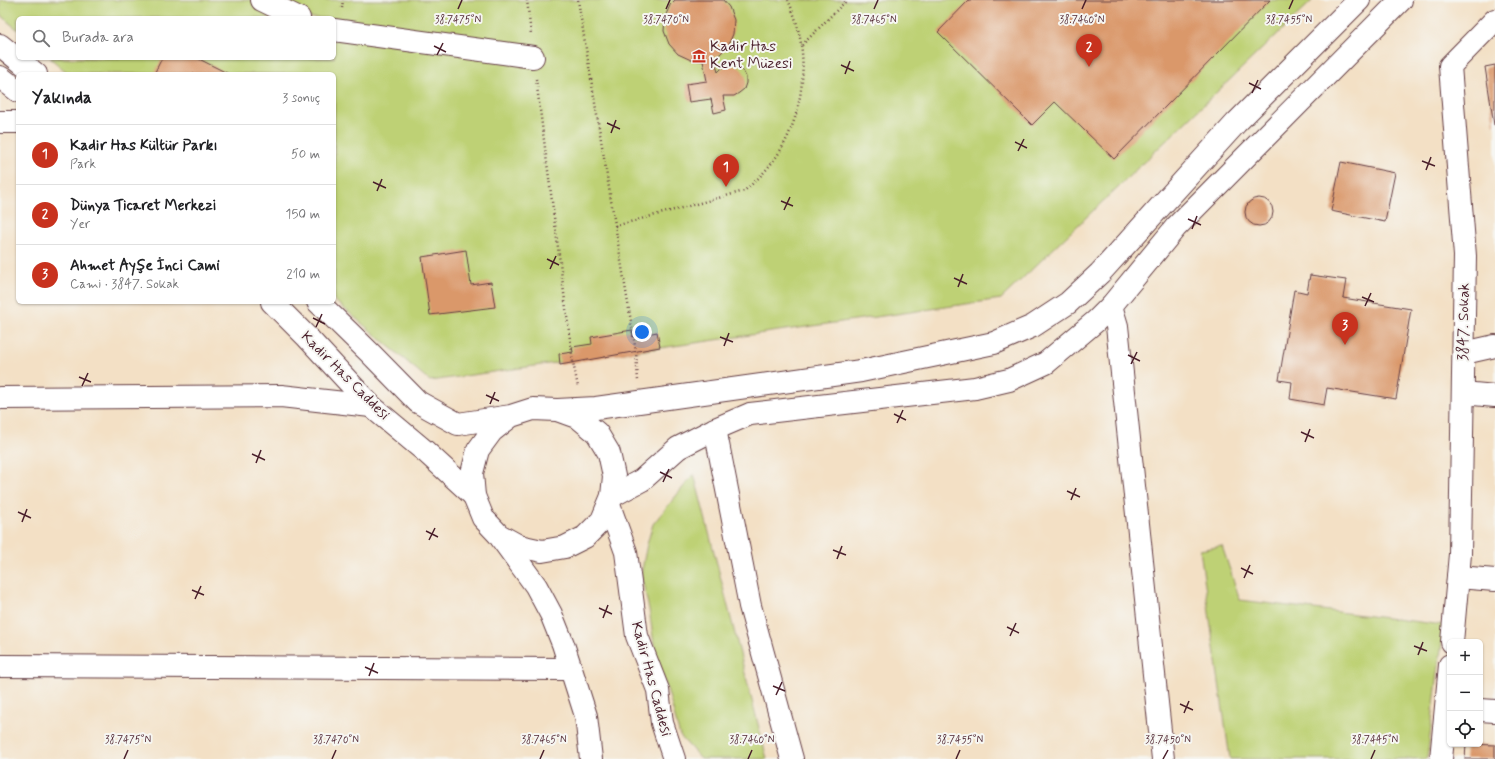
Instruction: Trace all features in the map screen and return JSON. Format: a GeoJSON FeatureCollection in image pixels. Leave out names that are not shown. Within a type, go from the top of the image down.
{"type":"FeatureCollection","features":[{"type":"Feature","properties":{"kind":"street"},"geometry":{"type":"LineString","coordinates":[[262,0],[295,16]]}},
{"type":"Feature","properties":{"kind":"street"},"geometry":{"type":"LineString","coordinates":[[320,304],[418,402],[458,424],[511,416],[533,409],[557,410],[596,408],[861,371],[994,343],[1033,326],[1068,303],[1100,273],[1236,123],[1359,0]]}},
{"type":"Feature","properties":{"kind":"street"},"geometry":{"type":"LineString","coordinates":[[610,501],[642,480],[678,448],[715,429],[750,414],[975,388],[1009,380],[1046,363],[1096,321],[1111,306],[1176,227],[1401,0]]}},
{"type":"Feature","properties":{"kind":"street","name":"3847. Sokak"},"geometry":{"type":"LineString","coordinates":[[1452,639],[1460,546],[1465,256],[1450,66],[1495,20]]}},
{"type":"Feature","properties":{"kind":"street"},"geometry":{"type":"LineString","coordinates":[[336,30],[534,57]]}},
{"type":"Feature","properties":{"kind":"street"},"geometry":{"type":"LineString","coordinates":[[0,45],[16,58]]}},
{"type":"Feature","properties":{"kind":"street"},"geometry":{"type":"LineString","coordinates":[[19,60],[34,72]]}},
{"type":"Feature","properties":{"kind":"street"},"geometry":{"type":"LineString","coordinates":[[0,77],[16,89]]}},
{"type":"Feature","properties":{"kind":"street"},"geometry":{"type":"LineString","coordinates":[[0,122],[16,122]]}},
{"type":"Feature","properties":{"kind":"street","name":"Kadir Has Caddesi"},"geometry":{"type":"LineString","coordinates":[[274,304],[371,406],[426,452],[474,496]]}},
{"type":"Feature","properties":{"kind":"street"},"geometry":{"type":"LineString","coordinates":[[1111,306],[1117,326],[1163,759]]}},
{"type":"Feature","properties":{"kind":"street"},"geometry":{"type":"LineString","coordinates":[[1464,353],[1495,346]]}},
{"type":"Feature","properties":{"kind":"street"},"geometry":{"type":"LineString","coordinates":[[1463,393],[1495,396]]}},
{"type":"Feature","properties":{"kind":"street"},"geometry":{"type":"LineString","coordinates":[[0,398],[281,396],[371,406]]}},
{"type":"Feature","properties":{"kind":"street"},"geometry":{"type":"LineString","coordinates":[[499,535],[519,546],[542,551],[565,548],[585,537],[602,520],[610,501],[614,476],[609,453],[597,433],[579,418],[557,410]]}},
{"type":"Feature","properties":{"kind":"street"},"geometry":{"type":"LineString","coordinates":[[511,416],[492,431],[478,450],[472,473],[474,496],[483,518],[499,535],[536,586],[552,614],[586,716],[590,759]]}},
{"type":"Feature","properties":{"kind":"street"},"geometry":{"type":"LineString","coordinates":[[715,429],[750,606],[792,759]]}},
{"type":"Feature","properties":{"kind":"street","name":"Kadir Has Caddesi"},"geometry":{"type":"LineString","coordinates":[[610,501],[626,552],[638,636],[658,690],[662,723],[674,759]]}},
{"type":"Feature","properties":{"kind":"street"},"geometry":{"type":"LineString","coordinates":[[1458,577],[1495,580]]}},
{"type":"Feature","properties":{"kind":"street"},"geometry":{"type":"LineString","coordinates":[[0,666],[571,669]]}},
{"type":"Feature","properties":{"kind":"street"},"geometry":{"type":"LineString","coordinates":[[1483,710],[1495,711]]}},
{"type":"Feature","properties":{"kind":"street"},"geometry":{"type":"LineString","coordinates":[[1441,759],[1447,711]]}},
{"type":"Feature","properties":{"kind":"path"},"geometry":{"type":"LineString","coordinates":[[527,0],[573,362]]}},
{"type":"Feature","properties":{"kind":"path"},"geometry":{"type":"LineString","coordinates":[[578,0],[636,352],[640,402]]}},
{"type":"Feature","properties":{"kind":"path"},"geometry":{"type":"LineString","coordinates":[[615,226],[744,191],[775,159],[785,142],[793,123],[799,102],[802,80],[803,62],[801,46],[798,29],[788,0]]}},
{"type":"Feature","properties":{"kind":"path"},"geometry":{"type":"LineString","coordinates":[[801,46],[847,0]]}},
{"type":"Feature","properties":{"kind":"green space"},"geometry":{"type":"Polygon","coordinates":[[[0,0],[1313,0],[1001,299],[430,381],[336,302],[336,72],[67,72],[52,60],[336,60],[336,16],[16,16],[16,28],[0,15],[0,0]]]}},
{"type":"Feature","properties":{"kind":"green space"},"geometry":{"type":"Polygon","coordinates":[[[694,474],[767,759],[701,759],[680,736],[655,651],[649,609],[641,575],[647,544],[653,524],[694,474]]]}},
{"type":"Feature","properties":{"kind":"green space"},"geometry":{"type":"Polygon","coordinates":[[[1222,546],[1240,600],[1444,625],[1427,759],[1230,759],[1200,550],[1222,546]]]}},
{"type":"Feature","properties":{"kind":"building","name":"Kadir Has Kent Müzesi"},"geometry":{"type":"Polygon","coordinates":[[[675,0],[723,0],[729,7],[734,20],[733,34],[728,46],[718,56],[714,57],[718,72],[727,65],[739,67],[746,77],[746,83],[744,89],[734,96],[723,96],[726,110],[714,113],[711,99],[689,102],[686,84],[707,81],[703,61],[691,60],[678,54],[669,44],[664,31],[665,17],[670,5],[675,0]]]}},
{"type":"Feature","properties":{"kind":"building"},"geometry":{"type":"Polygon","coordinates":[[[969,0],[1270,0],[1114,159],[1055,102],[1032,125],[938,32],[969,0]]]}},
{"type":"Feature","properties":{"kind":"building"},"geometry":{"type":"Polygon","coordinates":[[[161,60],[201,60],[225,72],[155,72],[161,60]]]}},
{"type":"Feature","properties":{"kind":"building"},"geometry":{"type":"Polygon","coordinates":[[[1495,65],[1495,125],[1494,125],[1485,67],[1495,65]]]}},
{"type":"Feature","properties":{"kind":"building"},"geometry":{"type":"Polygon","coordinates":[[[1341,162],[1395,173],[1385,222],[1331,211],[1341,162]]]}},
{"type":"Feature","properties":{"kind":"building"},"geometry":{"type":"Polygon","coordinates":[[[1259,198],[1269,202],[1273,212],[1269,222],[1259,226],[1249,222],[1245,212],[1249,202],[1259,198]]]}},
{"type":"Feature","properties":{"kind":"building"},"geometry":{"type":"Polygon","coordinates":[[[466,250],[471,285],[491,282],[495,307],[430,315],[422,257],[466,250]]]}},
{"type":"Feature","properties":{"kind":"building"},"geometry":{"type":"Polygon","coordinates":[[[1310,275],[1346,280],[1343,298],[1411,309],[1396,399],[1327,388],[1324,405],[1290,399],[1292,382],[1279,380],[1294,290],[1307,293],[1310,275]]]}},
{"type":"Feature","properties":{"kind":"building"},"geometry":{"type":"Polygon","coordinates":[[[632,330],[633,337],[657,332],[660,347],[560,365],[559,354],[573,352],[572,347],[592,344],[591,337],[632,330]]]}},
{"type":"Feature","properties":{"kind":"building"},"geometry":{"type":"Polygon","coordinates":[[[1483,745],[1495,745],[1495,759],[1465,759],[1466,747],[1483,747],[1483,745]]]}},
{"type":"Feature","properties":{"kind":"place","name":"Kadir Has Kent Müzesi"},"geometry":{"type":"Point","coordinates":[699,56]}},
{"type":"Feature","properties":{"kind":"place","name":"Dünya Ticaret Merkezi"},"geometry":{"type":"Point","coordinates":[1089,67]}},
{"type":"Feature","properties":{"kind":"place","name":"Kadir Has Kültür Parkı"},"geometry":{"type":"Point","coordinates":[726,187]}},
{"type":"Feature","properties":{"kind":"place","name":"Ahmet Ayşe İnci Cami"},"geometry":{"type":"Point","coordinates":[1345,345]}}]}
